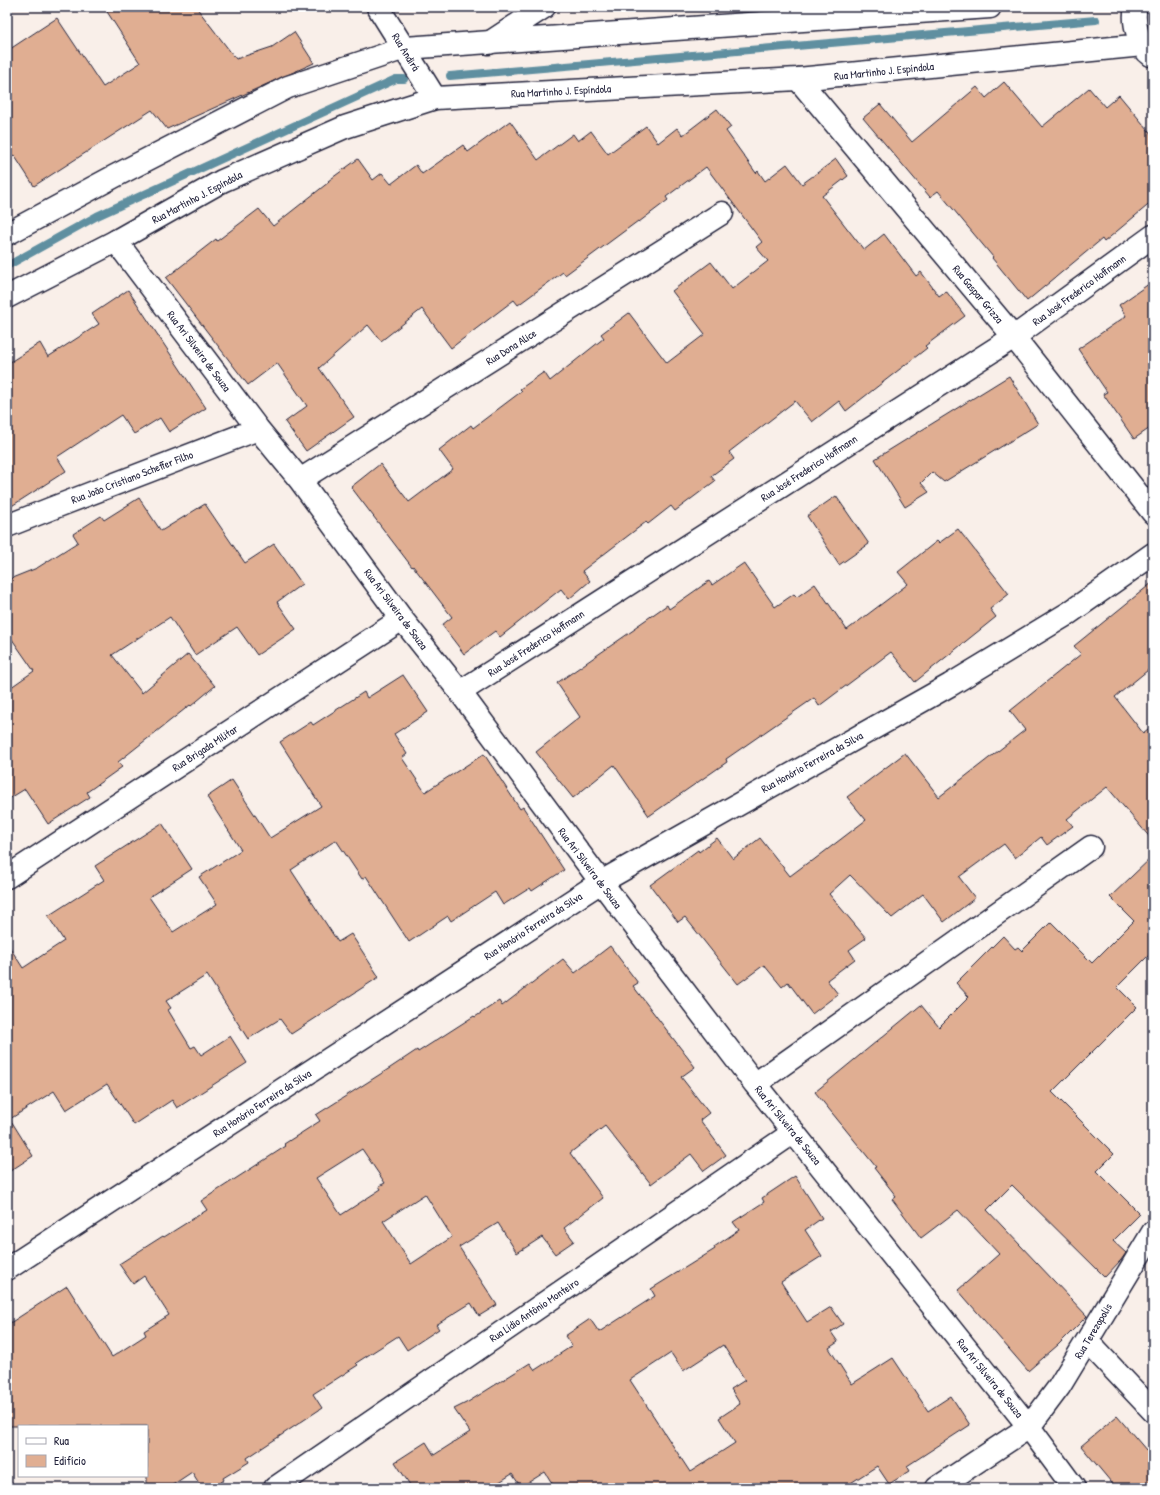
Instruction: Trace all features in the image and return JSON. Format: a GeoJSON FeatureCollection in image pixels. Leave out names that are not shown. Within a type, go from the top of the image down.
{"type":"FeatureCollection","features":[{"type":"Feature","properties":{"kind":"street","name":"Rua Andirá"},"geometry":{"type":"LineString","coordinates":[[378,7],[435,98]]}},
{"type":"Feature","properties":{"kind":"street"},"geometry":{"type":"LineString","coordinates":[[489,43],[544,7]]}},
{"type":"Feature","properties":{"kind":"street"},"geometry":{"type":"LineString","coordinates":[[7,234],[115,176],[288,88],[404,48],[990,7]]}},
{"type":"Feature","properties":{"kind":"street"},"geometry":{"type":"LineString","coordinates":[[1136,7],[1135,28],[1149,54]]}},
{"type":"Feature","properties":{"kind":"street","name":"Rua Martinho J. Espíndola"},"geometry":{"type":"LineString","coordinates":[[7,297],[116,241],[222,181],[345,127],[435,98],[798,79],[1149,54]]}},
{"type":"Feature","properties":{"kind":"street","name":"Rua Gaspar Grizza"},"geometry":{"type":"LineString","coordinates":[[798,79],[1014,336],[1153,513]]}},
{"type":"Feature","properties":{"kind":"street","name":"Rua Dona Alice"},"geometry":{"type":"LineString","coordinates":[[300,480],[722,213]]}},
{"type":"Feature","properties":{"kind":"street","name":"Rua José Frederico Hoffmann"},"geometry":{"type":"LineString","coordinates":[[460,692],[1014,336],[1153,236]]}},
{"type":"Feature","properties":{"kind":"street","name":"Rua Ari Silveira de Souza"},"geometry":{"type":"LineString","coordinates":[[116,241],[258,429],[300,480],[402,619],[460,692],[754,1084],[1029,1427],[1074,1488]]}},
{"type":"Feature","properties":{"kind":"street","name":"Rua João Cristiano Scheffer Filho"},"geometry":{"type":"LineString","coordinates":[[7,526],[50,508],[258,429]]}},
{"type":"Feature","properties":{"kind":"street","name":"Rua Honório Ferreira da Silva"},"geometry":{"type":"LineString","coordinates":[[7,1269],[601,882],[963,677],[1070,613],[1153,554]]}},
{"type":"Feature","properties":{"kind":"street","name":"Rua Brigada Militar"},"geometry":{"type":"LineString","coordinates":[[7,878],[402,619]]}},
{"type":"Feature","properties":{"kind":"street"},"geometry":{"type":"LineString","coordinates":[[754,1084],[1091,847]]}},
{"type":"Feature","properties":{"kind":"street","name":"Rua Lídio Antônio Monteiro"},"geometry":{"type":"LineString","coordinates":[[275,1488],[794,1132]]}},
{"type":"Feature","properties":{"kind":"street","name":"Rua Terezopolis"},"geometry":{"type":"LineString","coordinates":[[937,1488],[1029,1427],[1059,1387],[1153,1232]]}},
{"type":"Feature","properties":{"kind":"street"},"geometry":{"type":"LineString","coordinates":[[1087,1341],[1153,1411]]}},
{"type":"Feature","properties":{"kind":"building"},"geometry":{"type":"Polygon","coordinates":[[[104,7],[196,7],[236,59],[272,47],[294,32],[314,63],[167,129],[152,110],[34,186],[14,155],[7,160],[7,51],[57,18],[103,87],[140,63],[104,7]]]}},
{"type":"Feature","properties":{"kind":"building"},"geometry":{"type":"Polygon","coordinates":[[[1004,82],[1042,127],[1089,88],[1105,107],[1119,95],[1153,136],[1153,201],[1104,242],[1102,239],[1027,301],[992,258],[993,257],[938,191],[930,197],[863,118],[880,104],[912,142],[977,87],[986,98],[1004,82]]]}},
{"type":"Feature","properties":{"kind":"building"},"geometry":{"type":"Polygon","coordinates":[[[717,109],[731,127],[726,131],[756,173],[758,171],[765,181],[787,164],[802,184],[836,159],[848,176],[822,196],[864,250],[884,234],[916,276],[921,272],[939,296],[946,291],[965,316],[925,346],[927,348],[846,411],[839,401],[812,422],[795,401],[729,452],[734,459],[711,476],[715,481],[675,511],[671,506],[648,524],[646,522],[582,571],[590,581],[569,599],[561,589],[500,637],[495,631],[464,654],[442,625],[452,617],[351,487],[380,464],[409,502],[453,469],[439,450],[471,425],[473,428],[522,391],[520,389],[544,372],[550,381],[604,338],[601,334],[629,313],[667,363],[705,334],[672,291],[711,262],[732,289],[768,261],[756,247],[762,242],[706,167],[666,197],[668,200],[565,275],[563,272],[518,305],[514,300],[451,348],[422,309],[381,341],[368,325],[319,368],[354,417],[306,451],[285,422],[307,406],[277,363],[248,385],[166,278],[216,239],[217,241],[259,209],[273,226],[329,182],[328,181],[358,159],[373,180],[382,173],[391,184],[416,165],[422,174],[463,145],[468,152],[510,121],[538,160],[573,134],[578,141],[591,131],[608,154],[646,126],[658,143],[677,128],[683,135],[717,109]]]}},
{"type":"Feature","properties":{"kind":"building"},"geometry":{"type":"Polygon","coordinates":[[[1153,281],[1153,426],[1134,439],[1103,394],[1107,392],[1078,349],[1126,316],[1119,305],[1153,281]]]}},
{"type":"Feature","properties":{"kind":"building"},"geometry":{"type":"Polygon","coordinates":[[[128,290],[206,408],[169,432],[160,418],[134,434],[121,415],[57,457],[66,471],[7,509],[7,364],[40,343],[48,357],[99,324],[92,314],[128,290]]]}},
{"type":"Feature","properties":{"kind":"building"},"geometry":{"type":"Polygon","coordinates":[[[1009,376],[1038,424],[944,482],[932,472],[921,483],[929,492],[905,507],[875,459],[1009,376]]]}},
{"type":"Feature","properties":{"kind":"building"},"geometry":{"type":"Polygon","coordinates":[[[836,496],[869,544],[839,565],[807,516],[836,496]]]}},
{"type":"Feature","properties":{"kind":"building"},"geometry":{"type":"Polygon","coordinates":[[[139,498],[161,531],[205,504],[245,563],[274,544],[302,584],[277,602],[296,629],[257,655],[237,627],[195,655],[170,617],[112,655],[142,693],[188,654],[215,686],[118,762],[122,767],[87,792],[90,797],[48,824],[25,789],[7,800],[7,690],[34,671],[7,632],[7,580],[37,568],[78,542],[73,534],[101,516],[104,520],[139,498]]]}},
{"type":"Feature","properties":{"kind":"building"},"geometry":{"type":"Polygon","coordinates":[[[958,529],[1009,594],[990,609],[996,617],[915,682],[891,652],[819,706],[814,698],[726,759],[727,762],[649,816],[614,765],[573,798],[536,752],[580,717],[557,683],[667,605],[669,609],[709,581],[712,585],[744,563],[775,607],[794,594],[797,597],[815,584],[847,630],[908,584],[898,572],[937,541],[939,543],[958,529]]]}},
{"type":"Feature","properties":{"kind":"building"},"geometry":{"type":"Polygon","coordinates":[[[1153,582],[1153,666],[1115,697],[1143,733],[1153,725],[1153,841],[1107,787],[1067,819],[1073,826],[1047,845],[1041,837],[1015,858],[1004,844],[959,877],[975,898],[944,922],[923,894],[892,918],[850,875],[829,894],[866,938],[849,950],[855,959],[827,980],[838,994],[812,1014],[788,982],[782,987],[764,965],[738,984],[685,917],[678,922],[650,885],[717,838],[733,859],[760,838],[790,876],[866,820],[847,797],[905,753],[939,797],[1025,730],[1010,711],[1081,654],[1074,646],[1153,582]]]}},
{"type":"Feature","properties":{"kind":"building"},"geometry":{"type":"Polygon","coordinates":[[[403,675],[428,712],[394,734],[407,754],[402,758],[425,792],[484,754],[520,809],[523,807],[564,870],[532,891],[530,888],[503,905],[495,892],[451,921],[448,916],[409,942],[366,876],[362,879],[336,840],[291,870],[338,942],[351,934],[379,977],[291,1034],[280,1019],[248,1039],[207,975],[166,1001],[171,1008],[168,1010],[191,1048],[195,1046],[201,1055],[230,1036],[247,1063],[177,1108],[172,1100],[134,1125],[107,1084],[66,1110],[54,1091],[10,1119],[33,1156],[7,1173],[7,943],[23,968],[64,941],[48,916],[104,880],[95,866],[162,823],[192,869],[149,897],[173,932],[217,904],[199,877],[241,850],[207,797],[232,780],[270,838],[321,806],[280,742],[311,722],[313,725],[364,692],[367,698],[403,675]]]}},
{"type":"Feature","properties":{"kind":"building"},"geometry":{"type":"Polygon","coordinates":[[[1153,856],[1153,951],[1117,987],[1137,1007],[1052,1092],[1114,1154],[1097,1171],[1140,1214],[1113,1241],[1126,1253],[1105,1277],[1012,1185],[987,1210],[1087,1316],[1058,1345],[1028,1371],[958,1290],[999,1254],[958,1210],[921,1238],[892,1199],[896,1196],[874,1168],[876,1167],[815,1092],[921,1005],[939,1027],[969,997],[956,983],[1003,936],[1015,949],[1018,947],[1022,951],[1051,922],[1092,963],[1134,921],[1110,897],[1153,856]]]}},
{"type":"Feature","properties":{"kind":"building"},"geometry":{"type":"Polygon","coordinates":[[[610,946],[638,983],[633,986],[695,1067],[681,1077],[709,1113],[700,1120],[726,1155],[704,1171],[691,1154],[651,1184],[605,1126],[570,1153],[603,1198],[564,1228],[574,1241],[555,1254],[542,1237],[517,1253],[498,1223],[459,1247],[497,1305],[479,1316],[471,1303],[436,1325],[439,1329],[407,1350],[398,1336],[356,1363],[358,1365],[313,1394],[322,1408],[247,1458],[249,1462],[223,1478],[224,1480],[213,1488],[202,1488],[192,1472],[168,1488],[147,1488],[148,1425],[7,1426],[7,1325],[67,1286],[112,1357],[146,1335],[144,1331],[169,1315],[144,1276],[133,1284],[119,1264],[207,1210],[201,1201],[286,1146],[284,1144],[320,1121],[316,1115],[417,1050],[418,1052],[499,1001],[502,1006],[563,959],[575,973],[610,946]],[[362,1149],[316,1178],[341,1215],[381,1189],[379,1186],[385,1183],[362,1149]],[[425,1194],[383,1221],[411,1264],[452,1237],[425,1194]]]}},
{"type":"Feature","properties":{"kind":"building"},"geometry":{"type":"Polygon","coordinates":[[[795,1176],[822,1218],[805,1230],[822,1256],[781,1282],[807,1322],[831,1307],[843,1324],[831,1332],[838,1342],[829,1348],[852,1384],[893,1358],[928,1411],[951,1396],[970,1425],[907,1466],[910,1471],[889,1484],[877,1466],[843,1488],[555,1488],[545,1472],[521,1487],[512,1474],[490,1488],[412,1488],[395,1462],[426,1442],[434,1455],[470,1432],[454,1409],[468,1402],[530,1363],[535,1370],[572,1346],[565,1336],[590,1319],[599,1332],[655,1296],[651,1289],[715,1249],[714,1247],[739,1230],[733,1222],[764,1202],[762,1198],[795,1176]],[[723,1345],[683,1371],[671,1353],[630,1380],[690,1472],[735,1443],[719,1418],[740,1404],[731,1389],[745,1380],[723,1345]]]}},
{"type":"Feature","properties":{"kind":"building"},"geometry":{"type":"Polygon","coordinates":[[[1117,1416],[1153,1458],[1153,1488],[1116,1488],[1081,1446],[1117,1416]]]}},
{"type":"Feature","properties":{"kind":"waterway"},"geometry":{"type":"LineString","coordinates":[[450,76],[1096,20]]}},
{"type":"Feature","properties":{"kind":"waterway"},"geometry":{"type":"LineString","coordinates":[[7,266],[97,216],[396,79],[404,79]]}}]}
